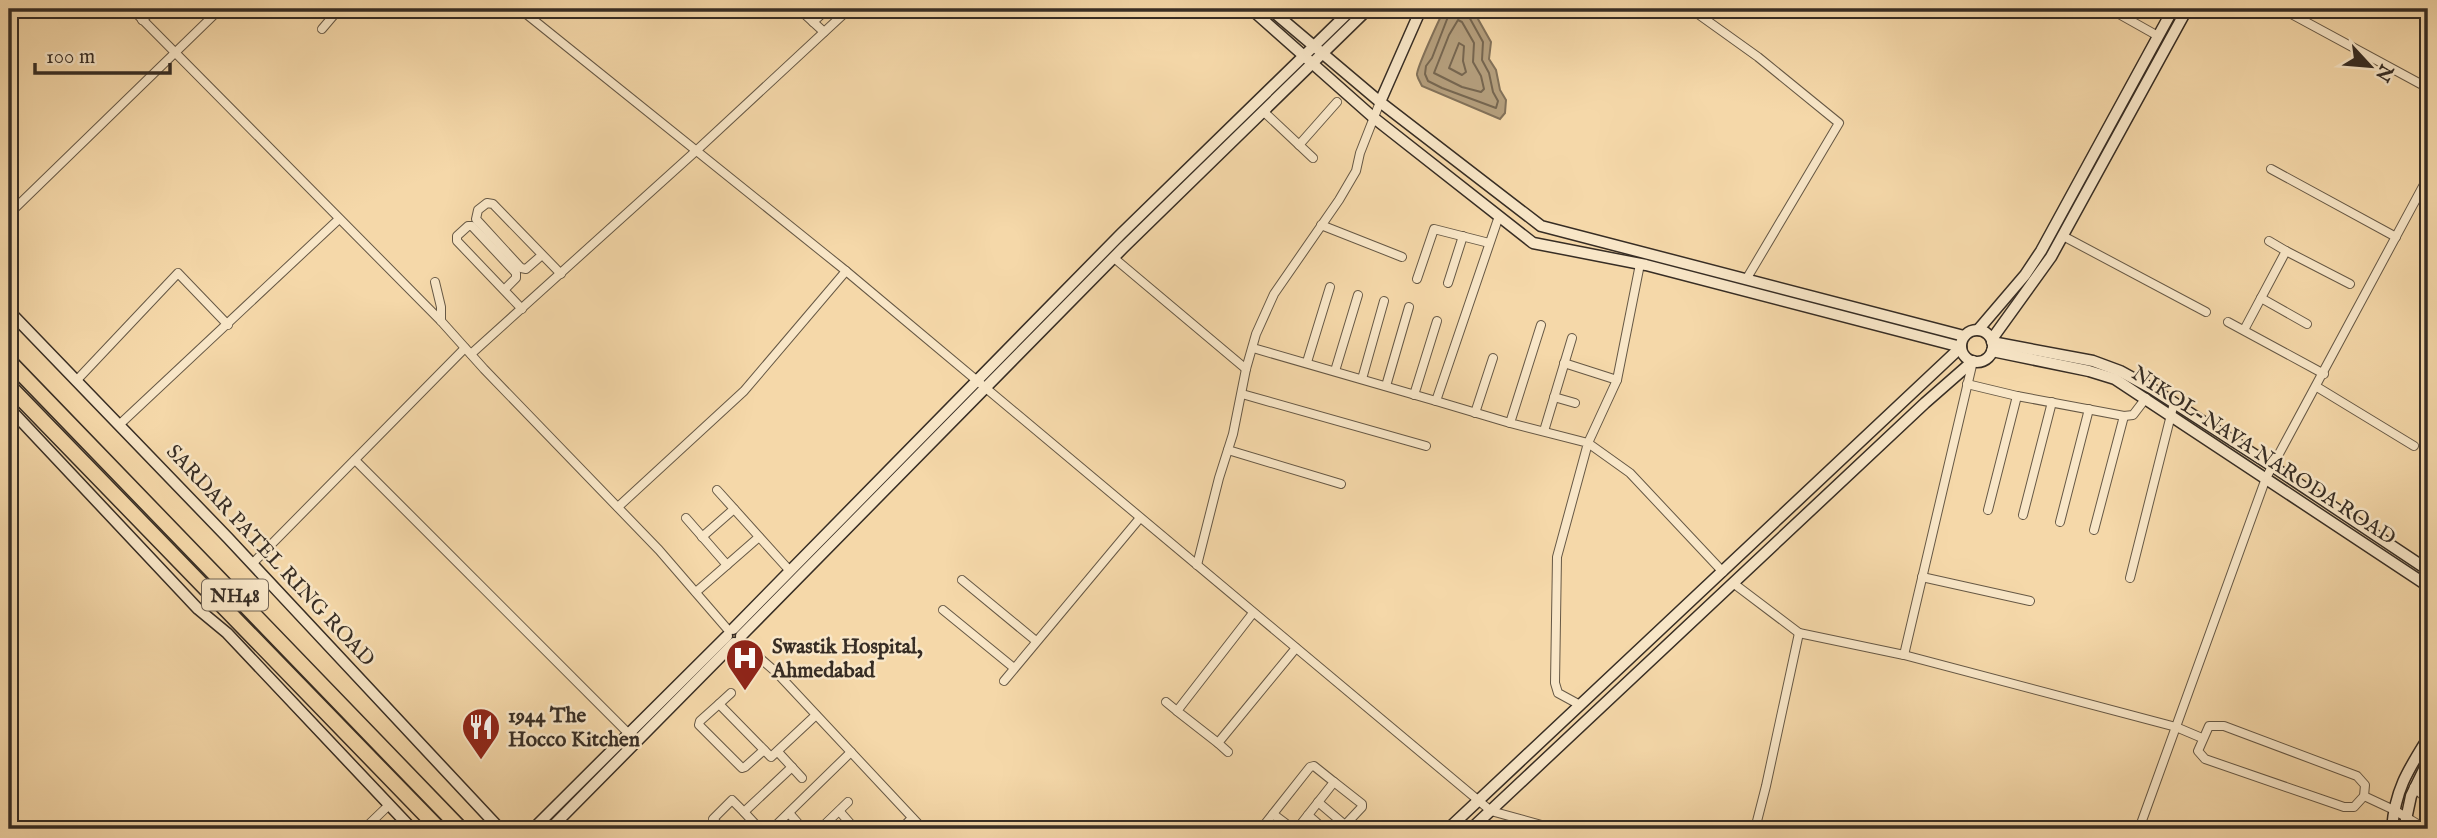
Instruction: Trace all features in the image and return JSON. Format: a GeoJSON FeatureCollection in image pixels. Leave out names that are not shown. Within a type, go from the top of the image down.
{"type":"FeatureCollection","features":[{"type":"Feature","properties":{"kind":"highway","name":"NH48"},"geometry":{"type":"LineString","coordinates":[[9,361],[461,829]]}},
{"type":"Feature","properties":{"kind":"highway","name":"NH48"},"geometry":{"type":"LineString","coordinates":[[9,386],[439,829]]}},
{"type":"Feature","properties":{"kind":"street"},"geometry":{"type":"LineString","coordinates":[[132,9],[441,321],[659,550],[734,636],[777,673],[923,829]]}},
{"type":"Feature","properties":{"kind":"street"},"geometry":{"type":"LineString","coordinates":[[142,20],[153,9]]}},
{"type":"Feature","properties":{"kind":"street"},"geometry":{"type":"LineString","coordinates":[[9,214],[220,9]]}},
{"type":"Feature","properties":{"kind":"street"},"geometry":{"type":"LineString","coordinates":[[322,29],[339,9]]}},
{"type":"Feature","properties":{"kind":"street"},"geometry":{"type":"LineString","coordinates":[[520,9],[846,271],[1491,811],[1556,829]]}},
{"type":"Feature","properties":{"kind":"street"},"geometry":{"type":"LineString","coordinates":[[799,9],[824,32]]}},
{"type":"Feature","properties":{"kind":"street"},"geometry":{"type":"LineString","coordinates":[[813,23],[827,9]]}},
{"type":"Feature","properties":{"kind":"street"},"geometry":{"type":"LineString","coordinates":[[252,564],[468,351],[561,274],[849,9]]}},
{"type":"Feature","properties":{"kind":"street"},"geometry":{"type":"LineString","coordinates":[[1251,9],[1541,226],[1747,278],[1963,342]]}},
{"type":"Feature","properties":{"kind":"street"},"geometry":{"type":"LineString","coordinates":[[1270,9],[1374,118],[1533,243],[1640,264],[1963,342]]}},
{"type":"Feature","properties":{"kind":"street"},"geometry":{"type":"LineString","coordinates":[[550,829],[980,384],[1114,258],[1263,111],[1352,9]]}},
{"type":"Feature","properties":{"kind":"street"},"geometry":{"type":"LineString","coordinates":[[533,829],[628,733],[734,636],[790,571],[1313,54],[1368,9]]}},
{"type":"Feature","properties":{"kind":"street"},"geometry":{"type":"LineString","coordinates":[[1196,565],[1256,334],[1274,294],[1356,171],[1360,153],[1380,103],[1421,9]]}},
{"type":"Feature","properties":{"kind":"street"},"geometry":{"type":"LineString","coordinates":[[1691,9],[1758,57],[1839,122],[1747,278]]}},
{"type":"Feature","properties":{"kind":"street"},"geometry":{"type":"LineString","coordinates":[[2110,9],[2158,36]]}},
{"type":"Feature","properties":{"kind":"street"},"geometry":{"type":"LineString","coordinates":[[1978,330],[2025,275],[2041,251],[2173,9]]}},
{"type":"Feature","properties":{"kind":"street"},"geometry":{"type":"LineString","coordinates":[[1963,342],[1966,357],[1973,361],[1984,360],[2063,236],[2187,9]]}},
{"type":"Feature","properties":{"kind":"street"},"geometry":{"type":"LineString","coordinates":[[2282,9],[2428,88]]}},
{"type":"Feature","properties":{"kind":"street"},"geometry":{"type":"LineString","coordinates":[[1299,145],[1337,102]]}},
{"type":"Feature","properties":{"kind":"street"},"geometry":{"type":"LineString","coordinates":[[1263,111],[1313,158]]}},
{"type":"Feature","properties":{"kind":"street"},"geometry":{"type":"LineString","coordinates":[[2271,169],[2396,237]]}},
{"type":"Feature","properties":{"kind":"street"},"geometry":{"type":"LineString","coordinates":[[2139,829],[2266,478],[2428,177]]}},
{"type":"Feature","properties":{"kind":"street"},"geometry":{"type":"LineString","coordinates":[[542,255],[526,269],[522,268],[476,219],[478,209],[487,203],[493,204],[561,274]]}},
{"type":"Feature","properties":{"kind":"street"},"geometry":{"type":"LineString","coordinates":[[1436,401],[1499,216]]}},
{"type":"Feature","properties":{"kind":"street"},"geometry":{"type":"LineString","coordinates":[[119,425],[339,219]]}},
{"type":"Feature","properties":{"kind":"street"},"geometry":{"type":"LineString","coordinates":[[1321,225],[1402,257]]}},
{"type":"Feature","properties":{"kind":"street"},"geometry":{"type":"LineString","coordinates":[[504,290],[516,278],[516,273],[472,226],[468,226],[457,236],[457,242],[522,309]]}},
{"type":"Feature","properties":{"kind":"street"},"geometry":{"type":"LineString","coordinates":[[1418,279],[1434,229],[1489,243]]}},
{"type":"Feature","properties":{"kind":"street"},"geometry":{"type":"LineString","coordinates":[[1448,283],[1463,236]]}},
{"type":"Feature","properties":{"kind":"street"},"geometry":{"type":"LineString","coordinates":[[2063,236],[2206,312]]}},
{"type":"Feature","properties":{"kind":"street"},"geometry":{"type":"LineString","coordinates":[[2269,241],[2350,284]]}},
{"type":"Feature","properties":{"kind":"street"},"geometry":{"type":"LineString","coordinates":[[2244,330],[2286,251]]}},
{"type":"Feature","properties":{"kind":"street"},"geometry":{"type":"LineString","coordinates":[[1114,258],[1246,369]]}},
{"type":"Feature","properties":{"kind":"street"},"geometry":{"type":"LineString","coordinates":[[1580,705],[1558,693],[1555,683],[1557,557],[1588,443],[1617,380],[1640,264]]}},
{"type":"Feature","properties":{"kind":"street"},"geometry":{"type":"LineString","coordinates":[[618,508],[744,391],[846,271]]}},
{"type":"Feature","properties":{"kind":"street"},"geometry":{"type":"LineString","coordinates":[[76,381],[177,273],[228,325]]}},
{"type":"Feature","properties":{"kind":"street"},"geometry":{"type":"LineString","coordinates":[[435,282],[442,307],[441,321]]}},
{"type":"Feature","properties":{"kind":"street"},"geometry":{"type":"LineString","coordinates":[[1307,362],[1331,287]]}},
{"type":"Feature","properties":{"kind":"street"},"geometry":{"type":"LineString","coordinates":[[1335,371],[1358,295]]}},
{"type":"Feature","properties":{"kind":"street"},"geometry":{"type":"LineString","coordinates":[[2261,298],[2307,324]]}},
{"type":"Feature","properties":{"kind":"street"},"geometry":{"type":"LineString","coordinates":[[1362,379],[1384,301]]}},
{"type":"Feature","properties":{"kind":"street"},"geometry":{"type":"LineString","coordinates":[[1386,386],[1409,307]]}},
{"type":"Feature","properties":{"kind":"street","name":"SARDAR PATEL RING ROAD"},"geometry":{"type":"LineString","coordinates":[[9,311],[252,564],[500,829]]}},
{"type":"Feature","properties":{"kind":"street"},"geometry":{"type":"LineString","coordinates":[[1414,395],[1437,321]]}},
{"type":"Feature","properties":{"kind":"street"},"geometry":{"type":"LineString","coordinates":[[2228,322],[2324,374]]}},
{"type":"Feature","properties":{"kind":"street"},"geometry":{"type":"LineString","coordinates":[[1510,423],[1541,325]]}},
{"type":"Feature","properties":{"kind":"street"},"geometry":{"type":"LineString","coordinates":[[1448,829],[1723,572],[1973,330],[1983,331],[1992,344],[2093,361],[2120,371],[2172,409],[2272,466],[2428,570]]}},
{"type":"Feature","properties":{"kind":"street"},"geometry":{"type":"LineString","coordinates":[[1544,431],[1572,338]]}},
{"type":"Feature","properties":{"kind":"street","name":"NIKOL-NAVA NARODA ROAD"},"geometry":{"type":"LineString","coordinates":[[1992,344],[2115,379],[2146,398],[2172,409],[2266,478],[2428,586]]}},
{"type":"Feature","properties":{"kind":"street"},"geometry":{"type":"LineString","coordinates":[[1253,348],[1588,443],[1630,473],[1723,572]]}},
{"type":"Feature","properties":{"kind":"street"},"geometry":{"type":"LineString","coordinates":[[1475,413],[1493,358]]}},
{"type":"Feature","properties":{"kind":"street"},"geometry":{"type":"LineString","coordinates":[[1904,655],[1973,361]]}},
{"type":"Feature","properties":{"kind":"street"},"geometry":{"type":"LineString","coordinates":[[1471,829],[1925,402],[1973,361]]}},
{"type":"Feature","properties":{"kind":"street"},"geometry":{"type":"LineString","coordinates":[[1564,363],[1617,380]]}},
{"type":"Feature","properties":{"kind":"street"},"geometry":{"type":"LineString","coordinates":[[1967,384],[2124,416],[2133,415],[2146,398]]}},
{"type":"Feature","properties":{"kind":"street"},"geometry":{"type":"LineString","coordinates":[[2317,387],[2414,446]]}},
{"type":"Feature","properties":{"kind":"street"},"geometry":{"type":"LineString","coordinates":[[1242,394],[1426,446]]}},
{"type":"Feature","properties":{"kind":"street"},"geometry":{"type":"LineString","coordinates":[[1987,510],[2017,396]]}},
{"type":"Feature","properties":{"kind":"street"},"geometry":{"type":"LineString","coordinates":[[1555,397],[1575,403]]}},
{"type":"Feature","properties":{"kind":"street"},"geometry":{"type":"LineString","coordinates":[[2024,515],[2052,402]]}},
{"type":"Feature","properties":{"kind":"street"},"geometry":{"type":"LineString","coordinates":[[9,408],[198,609],[227,633],[412,829]]}},
{"type":"Feature","properties":{"kind":"street"},"geometry":{"type":"LineString","coordinates":[[2060,522],[2089,409]]}},
{"type":"Feature","properties":{"kind":"street"},"geometry":{"type":"LineString","coordinates":[[2130,578],[2172,409]]}},
{"type":"Feature","properties":{"kind":"street"},"geometry":{"type":"LineString","coordinates":[[2094,530],[2124,416]]}},
{"type":"Feature","properties":{"kind":"street"},"geometry":{"type":"LineString","coordinates":[[1228,450],[1341,484]]}},
{"type":"Feature","properties":{"kind":"street"},"geometry":{"type":"LineString","coordinates":[[355,460],[628,733]]}},
{"type":"Feature","properties":{"kind":"street"},"geometry":{"type":"LineString","coordinates":[[718,491],[790,571]]}},
{"type":"Feature","properties":{"kind":"street"},"geometry":{"type":"LineString","coordinates":[[702,537],[734,509]]}},
{"type":"Feature","properties":{"kind":"street"},"geometry":{"type":"LineString","coordinates":[[686,518],[727,565]]}},
{"type":"Feature","properties":{"kind":"street"},"geometry":{"type":"LineString","coordinates":[[1003,681],[1140,518]]}},
{"type":"Feature","properties":{"kind":"street"},"geometry":{"type":"LineString","coordinates":[[696,592],[759,537]]}},
{"type":"Feature","properties":{"kind":"street"},"geometry":{"type":"LineString","coordinates":[[1922,577],[2030,601]]}},
{"type":"Feature","properties":{"kind":"street"},"geometry":{"type":"LineString","coordinates":[[962,580],[1036,641]]}},
{"type":"Feature","properties":{"kind":"street"},"geometry":{"type":"LineString","coordinates":[[1733,583],[1799,634],[1904,655],[2176,727],[2202,738]]}},
{"type":"Feature","properties":{"kind":"street"},"geometry":{"type":"LineString","coordinates":[[943,610],[1014,668]]}},
{"type":"Feature","properties":{"kind":"street"},"geometry":{"type":"LineString","coordinates":[[1177,711],[1254,612]]}},
{"type":"Feature","properties":{"kind":"street"},"geometry":{"type":"LineString","coordinates":[[1755,829],[1799,634]]}},
{"type":"Feature","properties":{"kind":"street"},"geometry":{"type":"LineString","coordinates":[[1217,743],[1296,648]]}},
{"type":"Feature","properties":{"kind":"street"},"geometry":{"type":"LineString","coordinates":[[731,693],[699,723],[743,768],[764,750]]}},
{"type":"Feature","properties":{"kind":"street"},"geometry":{"type":"LineString","coordinates":[[1166,702],[1228,752]]}},
{"type":"Feature","properties":{"kind":"street"},"geometry":{"type":"LineString","coordinates":[[719,704],[771,757],[816,715]]}},
{"type":"Feature","properties":{"kind":"street"},"geometry":{"type":"LineString","coordinates":[[2209,726],[2224,726],[2357,776],[2365,785],[2364,796],[2354,807],[2344,807],[2205,759],[2199,751],[2202,738],[2209,726]]}},
{"type":"Feature","properties":{"kind":"street"},"geometry":{"type":"LineString","coordinates":[[2392,829],[2394,810],[2405,773],[2428,738]]}},
{"type":"Feature","properties":{"kind":"street"},"geometry":{"type":"LineString","coordinates":[[778,752],[802,778]]}},
{"type":"Feature","properties":{"kind":"street"},"geometry":{"type":"LineString","coordinates":[[772,829],[851,752]]}},
{"type":"Feature","properties":{"kind":"street"},"geometry":{"type":"LineString","coordinates":[[2404,823],[2414,787],[2428,761]]}},
{"type":"Feature","properties":{"kind":"street"},"geometry":{"type":"LineString","coordinates":[[1261,829],[1312,765],[1362,804],[1362,807],[1345,825],[1318,802]]}},
{"type":"Feature","properties":{"kind":"street"},"geometry":{"type":"LineString","coordinates":[[744,812],[792,767]]}},
{"type":"Feature","properties":{"kind":"street"},"geometry":{"type":"LineString","coordinates":[[1273,814],[1295,829],[1335,782]]}},
{"type":"Feature","properties":{"kind":"street"},"geometry":{"type":"LineString","coordinates":[[2414,787],[2428,800]]}},
{"type":"Feature","properties":{"kind":"street"},"geometry":{"type":"LineString","coordinates":[[2364,796],[2394,810],[2404,823],[2426,829]]}},
{"type":"Feature","properties":{"kind":"street"},"geometry":{"type":"LineString","coordinates":[[722,829],[713,819],[732,800],[756,825]]}},
{"type":"Feature","properties":{"kind":"street"},"geometry":{"type":"LineString","coordinates":[[849,804],[841,813],[822,829],[849,804]]}},
{"type":"Feature","properties":{"kind":"street"},"geometry":{"type":"LineString","coordinates":[[364,829],[389,805]]}},
{"type":"Feature","properties":{"kind":"street"},"geometry":{"type":"LineString","coordinates":[[789,813],[803,829]]}},
{"type":"Feature","properties":{"kind":"street"},"geometry":{"type":"LineString","coordinates":[[841,813],[855,829]]}},
{"type":"Feature","properties":{"kind":"street"},"geometry":{"type":"LineString","coordinates":[[1308,815],[1324,829]]}},
{"type":"Feature","properties":{"kind":"street"},"geometry":{"type":"LineString","coordinates":[[901,829],[912,818]]}},
{"type":"Feature","properties":{"kind":"water"},"geometry":{"type":"Polygon","coordinates":[[[1444,10],[1474,12],[1491,42],[1489,59],[1496,70],[1500,90],[1506,100],[1505,113],[1500,119],[1422,86],[1418,78],[1420,63],[1444,10]]]}},
{"type":"Feature","properties":{"kind":"place","name":"Swastik Hospital, Ahmedabad"},"geometry":{"type":"Point","coordinates":[745,692]}},
{"type":"Feature","properties":{"kind":"place","name":"1944 The Hocco Kitchen"},"geometry":{"type":"Point","coordinates":[481,761]}}]}
